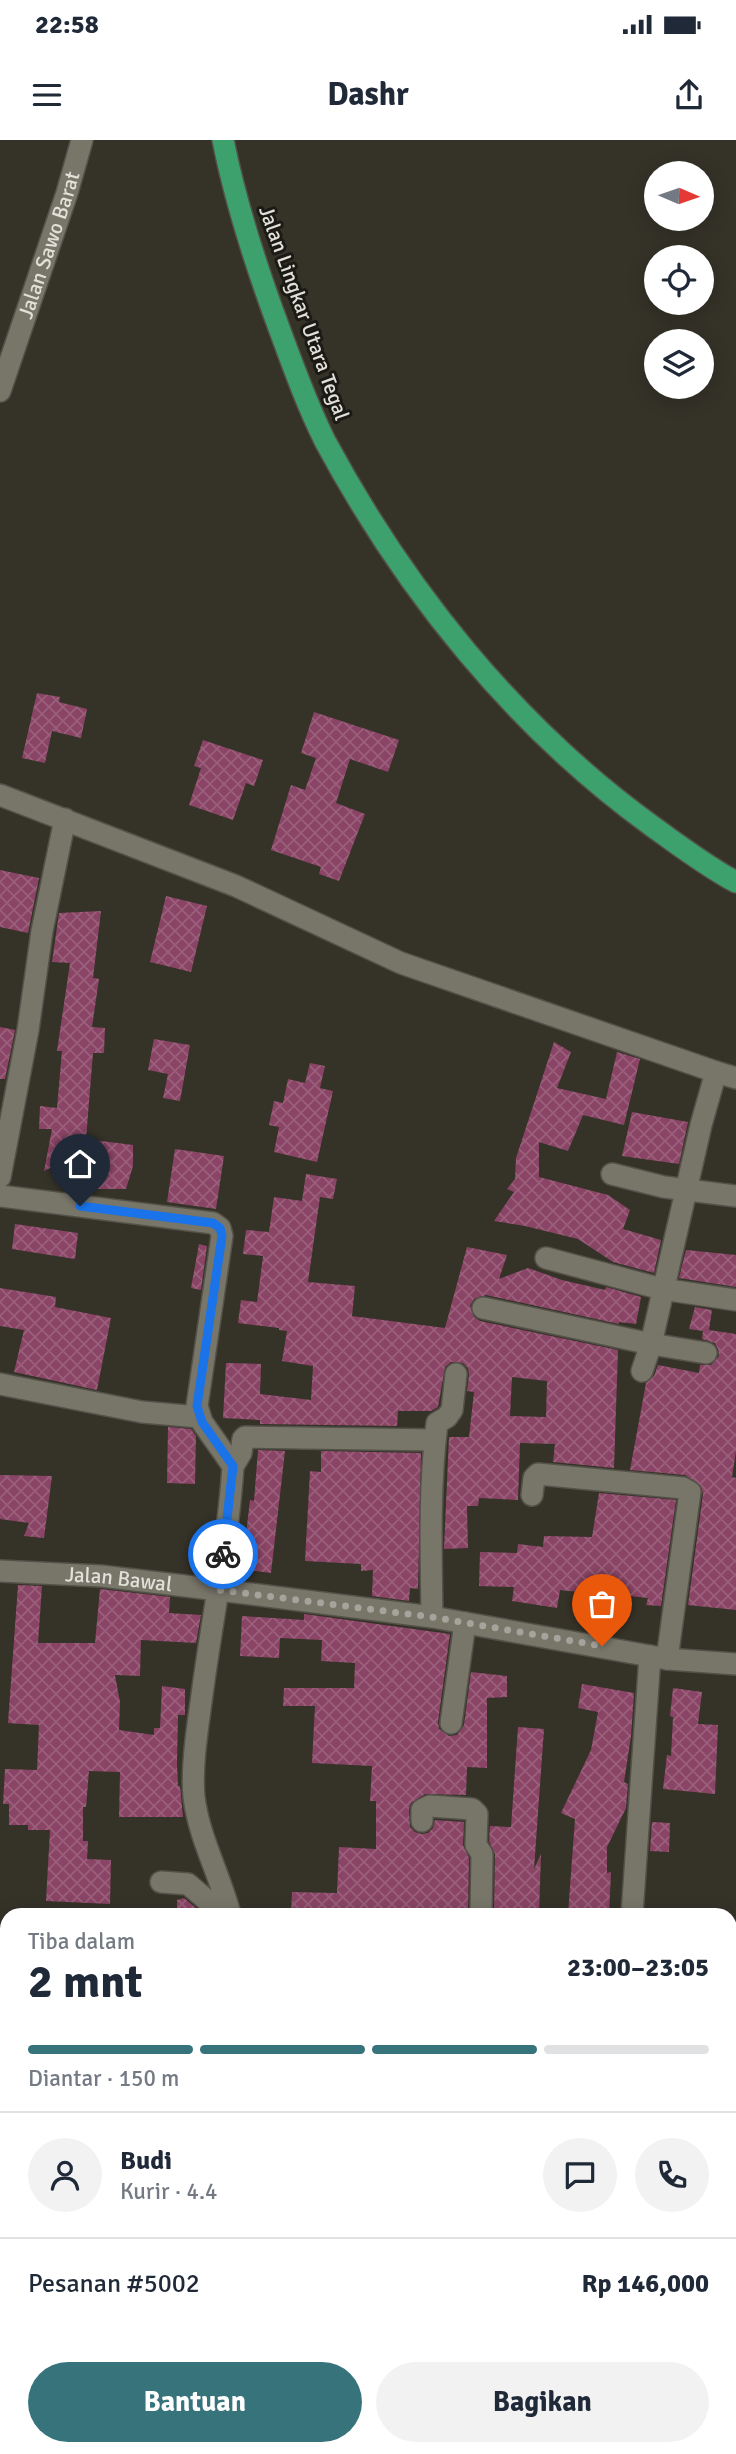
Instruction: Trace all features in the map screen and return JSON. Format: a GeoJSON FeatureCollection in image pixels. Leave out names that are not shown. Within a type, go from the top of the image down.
{"type":"FeatureCollection","features":[{"type":"Feature","properties":{"kind":"highway","name":"Jalan Lingkar Utara Tegal"},"geometry":{"type":"LineString","coordinates":[[223,140],[232,187],[293,367],[325,439],[381,535],[426,602],[478,666],[544,735],[580,768],[615,799],[714,870],[736,882]]}},
{"type":"Feature","properties":{"kind":"street","name":"Jalan Sawo Barat"},"geometry":{"type":"LineString","coordinates":[[0,391],[7,353],[67,193],[82,140]]}},
{"type":"Feature","properties":{"kind":"street"},"geometry":{"type":"LineString","coordinates":[[0,795],[236,886],[401,963],[726,1075],[701,1125],[651,1344],[642,1371]]}},
{"type":"Feature","properties":{"kind":"street"},"geometry":{"type":"LineString","coordinates":[[0,1177],[4,1134],[27,1030],[42,931],[65,819]]}},
{"type":"Feature","properties":{"kind":"street"},"geometry":{"type":"LineString","coordinates":[[612,1174],[657,1186],[736,1196]]}},
{"type":"Feature","properties":{"kind":"street"},"geometry":{"type":"LineString","coordinates":[[0,1196],[213,1223],[220,1228],[222,1236],[197,1406],[199,1417],[233,1466]]}},
{"type":"Feature","properties":{"kind":"street"},"geometry":{"type":"LineString","coordinates":[[545,1258],[662,1289],[736,1300]]}},
{"type":"Feature","properties":{"kind":"street"},"geometry":{"type":"LineString","coordinates":[[483,1308],[706,1353]]}},
{"type":"Feature","properties":{"kind":"street"},"geometry":{"type":"LineString","coordinates":[[432,1600],[430,1520],[436,1423],[447,1417],[452,1410],[456,1374]]}},
{"type":"Feature","properties":{"kind":"street"},"geometry":{"type":"LineString","coordinates":[[0,1384],[142,1412],[199,1417]]}},
{"type":"Feature","properties":{"kind":"street"},"geometry":{"type":"LineString","coordinates":[[223,1908],[223,1888],[201,1830],[194,1795],[198,1720],[228,1591],[233,1466],[241,1453],[243,1439],[435,1440]]}},
{"type":"Feature","properties":{"kind":"street"},"geometry":{"type":"LineString","coordinates":[[532,1495],[534,1478],[538,1474],[683,1488],[690,1492],[671,1626],[659,1657],[633,1908]]}},
{"type":"Feature","properties":{"kind":"street","name":"Jalan Bawal"},"geometry":{"type":"LineString","coordinates":[[0,1571],[101,1576],[228,1591],[432,1600],[465,1623],[659,1657],[736,1664]]}},
{"type":"Feature","properties":{"kind":"street"},"geometry":{"type":"LineString","coordinates":[[451,1723],[465,1623]]}},
{"type":"Feature","properties":{"kind":"street"},"geometry":{"type":"LineString","coordinates":[[422,1821],[422,1810],[429,1806],[472,1810],[477,1814],[476,1845],[482,1854],[481,1908]]}},
{"type":"Feature","properties":{"kind":"street"},"geometry":{"type":"LineString","coordinates":[[160,1882],[188,1884],[217,1908]]}},
{"type":"Feature","properties":{"kind":"building"},"geometry":{"type":"Polygon","coordinates":[[[37,693],[60,697],[59,702],[87,709],[81,738],[52,731],[45,763],[22,758],[37,693]]]}},
{"type":"Feature","properties":{"kind":"building"},"geometry":{"type":"Polygon","coordinates":[[[314,712],[399,740],[388,772],[350,759],[336,803],[365,814],[339,881],[319,874],[321,867],[271,850],[291,785],[305,790],[316,758],[301,753],[314,712]]]}},
{"type":"Feature","properties":{"kind":"building"},"geometry":{"type":"Polygon","coordinates":[[[203,740],[263,760],[254,786],[246,783],[233,820],[189,805],[201,768],[194,766],[203,740]]]}},
{"type":"Feature","properties":{"kind":"building"},"geometry":{"type":"Polygon","coordinates":[[[0,870],[39,878],[28,933],[0,927],[0,870]]]}},
{"type":"Feature","properties":{"kind":"building"},"geometry":{"type":"Polygon","coordinates":[[[166,896],[207,906],[191,972],[150,962],[166,896]]]}},
{"type":"Feature","properties":{"kind":"building"},"geometry":{"type":"Polygon","coordinates":[[[101,911],[93,978],[99,979],[92,1027],[105,1028],[104,1053],[93,1053],[86,1139],[133,1145],[133,1166],[126,1189],[94,1189],[66,1160],[44,1171],[52,1129],[39,1129],[40,1106],[57,1108],[62,1051],[57,1051],[70,963],[52,962],[59,913],[101,911]]]}},
{"type":"Feature","properties":{"kind":"building"},"geometry":{"type":"Polygon","coordinates":[[[0,1027],[15,1030],[5,1079],[0,1079],[0,1027]]]}},
{"type":"Feature","properties":{"kind":"building"},"geometry":{"type":"Polygon","coordinates":[[[154,1039],[190,1045],[180,1101],[163,1098],[168,1074],[148,1070],[154,1039]]]}},
{"type":"Feature","properties":{"kind":"building"},"geometry":{"type":"Polygon","coordinates":[[[554,1042],[571,1052],[557,1088],[606,1099],[617,1052],[640,1059],[624,1125],[583,1115],[568,1151],[539,1142],[539,1177],[608,1195],[630,1210],[623,1229],[661,1240],[654,1273],[613,1262],[578,1239],[494,1221],[514,1192],[507,1189],[515,1179],[516,1158],[554,1042]]]}},
{"type":"Feature","properties":{"kind":"building"},"geometry":{"type":"Polygon","coordinates":[[[310,1063],[325,1066],[320,1088],[333,1091],[317,1162],[274,1152],[279,1127],[269,1125],[274,1101],[283,1103],[288,1079],[305,1083],[310,1063]]]}},
{"type":"Feature","properties":{"kind":"building"},"geometry":{"type":"Polygon","coordinates":[[[632,1112],[688,1122],[679,1164],[622,1156],[632,1112]]]}},
{"type":"Feature","properties":{"kind":"building"},"geometry":{"type":"Polygon","coordinates":[[[175,1149],[224,1156],[216,1209],[167,1202],[175,1149]]]}},
{"type":"Feature","properties":{"kind":"building"},"geometry":{"type":"Polygon","coordinates":[[[306,1174],[337,1179],[333,1199],[320,1197],[308,1282],[355,1286],[352,1316],[445,1328],[467,1247],[507,1255],[499,1279],[528,1268],[562,1280],[605,1290],[606,1287],[641,1297],[636,1324],[619,1324],[486,1295],[474,1299],[470,1306],[474,1317],[480,1321],[618,1350],[614,1468],[553,1462],[555,1444],[520,1443],[518,1500],[479,1498],[478,1506],[467,1506],[468,1548],[444,1549],[449,1437],[469,1437],[474,1392],[467,1391],[468,1368],[463,1363],[451,1362],[445,1367],[438,1407],[431,1411],[398,1411],[397,1426],[260,1424],[260,1420],[223,1418],[226,1363],[261,1364],[260,1394],[311,1400],[313,1366],[282,1361],[287,1331],[238,1323],[241,1300],[257,1302],[263,1256],[243,1254],[246,1230],[269,1232],[274,1197],[302,1201],[306,1174]],[[512,1377],[510,1416],[546,1417],[547,1381],[512,1377]]]}},
{"type":"Feature","properties":{"kind":"building"},"geometry":{"type":"Polygon","coordinates":[[[15,1224],[78,1233],[75,1259],[12,1249],[15,1224]]]}},
{"type":"Feature","properties":{"kind":"building"},"geometry":{"type":"Polygon","coordinates":[[[199,1244],[207,1246],[201,1290],[191,1288],[199,1244]]]}},
{"type":"Feature","properties":{"kind":"building"},"geometry":{"type":"Polygon","coordinates":[[[686,1250],[736,1255],[736,1287],[679,1278],[686,1250]]]}},
{"type":"Feature","properties":{"kind":"building"},"geometry":{"type":"Polygon","coordinates":[[[0,1288],[56,1297],[55,1307],[111,1318],[97,1390],[14,1372],[24,1330],[0,1326],[0,1288]]]}},
{"type":"Feature","properties":{"kind":"building"},"geometry":{"type":"Polygon","coordinates":[[[695,1307],[712,1310],[709,1330],[736,1334],[736,1451],[732,1477],[736,1478],[736,1610],[688,1605],[703,1494],[701,1486],[685,1475],[630,1470],[646,1383],[654,1376],[658,1365],[699,1373],[700,1365],[711,1365],[719,1356],[715,1343],[702,1339],[703,1331],[689,1329],[695,1307]]]}},
{"type":"Feature","properties":{"kind":"building"},"geometry":{"type":"Polygon","coordinates":[[[168,1427],[191,1429],[196,1436],[195,1484],[167,1483],[168,1427]]]}},
{"type":"Feature","properties":{"kind":"building"},"geometry":{"type":"Polygon","coordinates":[[[258,1450],[285,1451],[271,1573],[242,1569],[250,1500],[254,1501],[258,1450]]]}},
{"type":"Feature","properties":{"kind":"building"},"geometry":{"type":"Polygon","coordinates":[[[321,1451],[421,1453],[418,1589],[410,1588],[409,1601],[372,1596],[373,1570],[361,1571],[361,1564],[305,1561],[310,1471],[321,1472],[321,1451]]]}},
{"type":"Feature","properties":{"kind":"building"},"geometry":{"type":"Polygon","coordinates":[[[0,1475],[52,1476],[44,1538],[24,1536],[29,1523],[0,1519],[0,1475]]]}},
{"type":"Feature","properties":{"kind":"building"},"geometry":{"type":"Polygon","coordinates":[[[599,1493],[676,1500],[661,1606],[646,1605],[648,1598],[630,1596],[630,1593],[580,1584],[579,1592],[560,1590],[557,1608],[512,1601],[514,1587],[479,1586],[480,1552],[517,1553],[518,1544],[543,1547],[544,1536],[592,1537],[599,1493]]]}},
{"type":"Feature","properties":{"kind":"building"},"geometry":{"type":"Polygon","coordinates":[[[18,1585],[42,1586],[38,1643],[95,1643],[100,1589],[170,1597],[169,1613],[201,1615],[196,1643],[141,1640],[140,1676],[115,1675],[120,1702],[119,1730],[154,1735],[154,1728],[160,1728],[162,1686],[185,1689],[185,1715],[178,1715],[177,1764],[183,1817],[119,1817],[120,1772],[89,1771],[86,1807],[83,1807],[83,1841],[88,1841],[87,1859],[111,1860],[110,1904],[46,1901],[50,1830],[28,1830],[28,1825],[9,1825],[9,1804],[3,1804],[5,1769],[37,1770],[39,1725],[8,1723],[18,1585]]]}},
{"type":"Feature","properties":{"kind":"building"},"geometry":{"type":"Polygon","coordinates":[[[304,1614],[450,1634],[438,1722],[439,1729],[449,1736],[457,1735],[464,1725],[471,1672],[507,1676],[507,1697],[487,1698],[487,1768],[467,1767],[466,1795],[425,1794],[411,1803],[409,1809],[410,1827],[421,1834],[428,1833],[433,1828],[435,1820],[464,1822],[463,1845],[469,1858],[468,1908],[291,1908],[292,1892],[337,1893],[339,1847],[376,1849],[376,1801],[370,1801],[372,1766],[312,1763],[315,1706],[283,1706],[284,1688],[354,1688],[355,1663],[321,1661],[322,1640],[280,1638],[279,1658],[240,1656],[242,1616],[304,1620],[304,1614]]]}},
{"type":"Feature","properties":{"kind":"building"},"geometry":{"type":"Polygon","coordinates":[[[582,1684],[634,1693],[624,1782],[628,1784],[626,1808],[607,1847],[607,1873],[611,1872],[609,1908],[568,1908],[575,1819],[561,1813],[591,1750],[598,1712],[578,1708],[582,1684]]]}},
{"type":"Feature","properties":{"kind":"building"},"geometry":{"type":"Polygon","coordinates":[[[673,1688],[702,1692],[698,1724],[718,1725],[715,1794],[663,1789],[667,1755],[671,1756],[673,1717],[670,1716],[673,1688]]]}},
{"type":"Feature","properties":{"kind":"building"},"geometry":{"type":"Polygon","coordinates":[[[518,1727],[544,1729],[534,1869],[541,1854],[539,1908],[494,1908],[495,1854],[489,1841],[490,1826],[511,1827],[518,1727]]]}},
{"type":"Feature","properties":{"kind":"building"},"geometry":{"type":"Polygon","coordinates":[[[652,1822],[670,1823],[669,1852],[650,1851],[652,1822]]]}},
{"type":"Feature","properties":{"kind":"building"},"geometry":{"type":"Polygon","coordinates":[[[184,1898],[196,1908],[177,1908],[177,1900],[184,1898]]]}},
{"type":"Feature","properties":{"kind":"way so far"},"geometry":{"type":"LineString","coordinates":[[223,1554],[219,1590],[432,1617],[602,1646]]}},
{"type":"Feature","properties":{"kind":"route"},"geometry":{"type":"LineString","coordinates":[[80,1206],[213,1223],[220,1228],[222,1236],[197,1406],[202,1422],[233,1466],[223,1554]]}}]}
